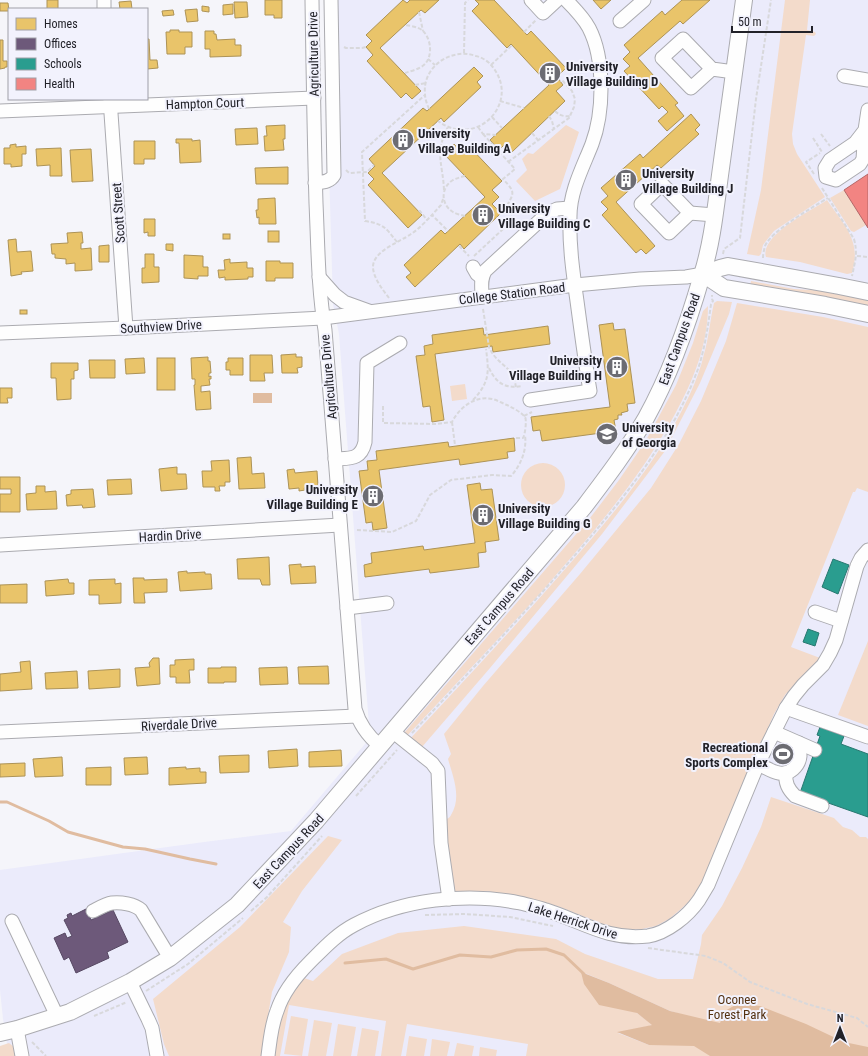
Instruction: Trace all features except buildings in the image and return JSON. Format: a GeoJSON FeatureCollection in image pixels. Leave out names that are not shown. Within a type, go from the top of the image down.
{"type":"FeatureCollection","features":[{"type":"Feature","properties":{"kind":"main road","name":"East Campus Road"},"geometry":{"type":"LineString","coordinates":[[0,1033],[70,1012],[130,982],[170,958],[237,905],[316,821],[584,507],[606,478],[646,418],[661,388],[690,315],[703,274],[714,215],[744,0]]}},
{"type":"Feature","properties":{"kind":"main road","name":"College Station Road"},"geometry":{"type":"LineString","coordinates":[[703,274],[728,266],[868,292]]}},
{"type":"Feature","properties":{"kind":"main road"},"geometry":{"type":"LineString","coordinates":[[703,274],[724,288],[825,305],[868,314]]}},
{"type":"Feature","properties":{"kind":"street","name":"Agriculture Drive"},"geometry":{"type":"LineString","coordinates":[[312,0],[315,183],[319,277],[355,709],[357,716],[370,737],[380,746]]}},
{"type":"Feature","properties":{"kind":"street"},"geometry":{"type":"LineString","coordinates":[[315,183],[326,182],[334,175],[331,0]]}},
{"type":"Feature","properties":{"kind":"street"},"geometry":{"type":"LineString","coordinates":[[531,0],[543,13],[557,0]]}},
{"type":"Feature","properties":{"kind":"street"},"geometry":{"type":"LineString","coordinates":[[530,400],[590,391],[570,243],[570,208],[578,181],[598,127],[602,97],[600,68],[596,46],[590,30],[581,15],[566,0]]}},
{"type":"Feature","properties":{"kind":"street"},"geometry":{"type":"LineString","coordinates":[[620,21],[644,0]]}},
{"type":"Feature","properties":{"kind":"street"},"geometry":{"type":"LineString","coordinates":[[712,69],[734,72]]}},
{"type":"Feature","properties":{"kind":"street"},"geometry":{"type":"LineString","coordinates":[[313,76],[332,75]]}},
{"type":"Feature","properties":{"kind":"street"},"geometry":{"type":"LineString","coordinates":[[844,76],[868,80]]}},
{"type":"Feature","properties":{"kind":"street","name":"Hampton Court"},"geometry":{"type":"LineString","coordinates":[[0,111],[110,103],[314,98]]}},
{"type":"Feature","properties":{"kind":"street","name":"Scott Street"},"geometry":{"type":"LineString","coordinates":[[110,103],[126,328]]}},
{"type":"Feature","properties":{"kind":"street"},"geometry":{"type":"LineString","coordinates":[[865,130],[868,110]]}},
{"type":"Feature","properties":{"kind":"street"},"geometry":{"type":"LineString","coordinates":[[483,303],[481,284],[485,271],[548,213],[557,209],[570,208]]}},
{"type":"Feature","properties":{"kind":"street"},"geometry":{"type":"LineString","coordinates":[[690,212],[714,215]]}},
{"type":"Feature","properties":{"kind":"street"},"geometry":{"type":"LineString","coordinates":[[473,267],[477,274],[482,278]]}},
{"type":"Feature","properties":{"kind":"street","name":"College Station Road"},"geometry":{"type":"LineString","coordinates":[[323,318],[397,308],[483,303],[575,285],[640,279],[686,277],[703,274]]}},
{"type":"Feature","properties":{"kind":"street"},"geometry":{"type":"LineString","coordinates":[[319,277],[335,295],[344,302],[372,312]]}},
{"type":"Feature","properties":{"kind":"street","name":"Southview Drive"},"geometry":{"type":"LineString","coordinates":[[0,333],[323,318]]}},
{"type":"Feature","properties":{"kind":"street"},"geometry":{"type":"LineString","coordinates":[[335,459],[353,458],[362,450],[365,442],[367,363],[400,343]]}},
{"type":"Feature","properties":{"kind":"street","name":"Hardin Drive"},"geometry":{"type":"LineString","coordinates":[[0,545],[340,525]]}},
{"type":"Feature","properties":{"kind":"street","name":"Lake Herrick Drive"},"geometry":{"type":"LineString","coordinates":[[268,1056],[272,1029],[277,1011],[286,991],[301,971],[334,938],[354,925],[379,914],[404,906],[432,901],[490,898],[546,910],[586,926],[618,936],[648,936],[673,925],[698,901],[708,885],[758,764],[786,708],[803,685],[823,665],[830,653],[836,640],[857,566],[861,558],[868,550]]}},
{"type":"Feature","properties":{"kind":"street"},"geometry":{"type":"LineString","coordinates":[[347,608],[387,602]]}},
{"type":"Feature","properties":{"kind":"street"},"geometry":{"type":"LineString","coordinates":[[815,612],[841,620]]}},
{"type":"Feature","properties":{"kind":"street"},"geometry":{"type":"LineString","coordinates":[[786,708],[868,738]]}},
{"type":"Feature","properties":{"kind":"street","name":"Riverdale Drive"},"geometry":{"type":"LineString","coordinates":[[0,732],[357,716]]}},
{"type":"Feature","properties":{"kind":"street"},"geometry":{"type":"LineString","coordinates":[[392,731],[432,763],[438,771],[441,843],[449,899]]}},
{"type":"Feature","properties":{"kind":"street"},"geometry":{"type":"LineString","coordinates":[[774,732],[815,750]]}},
{"type":"Feature","properties":{"kind":"street"},"geometry":{"type":"LineString","coordinates":[[758,764],[779,773],[791,771],[798,762],[800,756],[799,743]]}},
{"type":"Feature","properties":{"kind":"street"},"geometry":{"type":"LineString","coordinates":[[786,773],[786,784],[795,796],[822,806]]}},
{"type":"Feature","properties":{"kind":"street"},"geometry":{"type":"LineString","coordinates":[[93,911],[111,903],[124,904],[138,908],[141,910],[170,958]]}},
{"type":"Feature","properties":{"kind":"street"},"geometry":{"type":"LineString","coordinates":[[12,921],[57,1016]]}},
{"type":"Feature","properties":{"kind":"street"},"geometry":{"type":"LineString","coordinates":[[130,982],[152,1028],[157,1056]]}},
{"type":"Feature","properties":{"kind":"street"},"geometry":{"type":"LineString","coordinates":[[17,1029],[22,1056]]}},
{"type":"Feature","properties":{"kind":"path"},"geometry":{"type":"LineString","coordinates":[[464,53],[464,3],[468,0]]}},
{"type":"Feature","properties":{"kind":"path"},"geometry":{"type":"LineString","coordinates":[[724,249],[740,238],[756,99],[771,0]]}},
{"type":"Feature","properties":{"kind":"path"},"geometry":{"type":"LineString","coordinates":[[405,73],[421,66],[429,57],[430,45],[428,38],[423,31],[419,12]]}},
{"type":"Feature","properties":{"kind":"path"},"geometry":{"type":"LineString","coordinates":[[524,32],[543,13]]}},
{"type":"Feature","properties":{"kind":"path"},"geometry":{"type":"LineString","coordinates":[[405,25],[416,27],[423,31]]}},
{"type":"Feature","properties":{"kind":"path"},"geometry":{"type":"LineString","coordinates":[[491,64],[512,45]]}},
{"type":"Feature","properties":{"kind":"path"},"geometry":{"type":"LineString","coordinates":[[346,48],[366,47]]}},
{"type":"Feature","properties":{"kind":"path"},"geometry":{"type":"LineString","coordinates":[[429,109],[425,94],[426,83],[430,72],[441,60],[448,56],[464,53],[480,57],[491,64],[497,73],[502,88],[500,102],[492,117],[478,127],[462,130],[449,127],[438,121]]}},
{"type":"Feature","properties":{"kind":"path"},"geometry":{"type":"LineString","coordinates":[[428,59],[435,65]]}},
{"type":"Feature","properties":{"kind":"path"},"geometry":{"type":"LineString","coordinates":[[508,162],[569,118],[575,104],[574,96],[566,84],[562,80],[560,81]]}},
{"type":"Feature","properties":{"kind":"path"},"geometry":{"type":"LineString","coordinates":[[415,85],[426,83]]}},
{"type":"Feature","properties":{"kind":"path"},"geometry":{"type":"LineString","coordinates":[[397,242],[382,225],[365,221],[362,152],[425,94]]}},
{"type":"Feature","properties":{"kind":"path"},"geometry":{"type":"LineString","coordinates":[[500,102],[524,108]]}},
{"type":"Feature","properties":{"kind":"path"},"geometry":{"type":"LineString","coordinates":[[555,111],[563,116],[570,116]]}},
{"type":"Feature","properties":{"kind":"path"},"geometry":{"type":"LineString","coordinates":[[549,116],[554,129]]}},
{"type":"Feature","properties":{"kind":"path"},"geometry":{"type":"LineString","coordinates":[[492,117],[502,128]]}},
{"type":"Feature","properties":{"kind":"path"},"geometry":{"type":"LineString","coordinates":[[397,308],[379,282],[373,267],[376,257],[384,249],[413,233],[441,205],[444,190],[440,154],[442,141],[449,127]]}},
{"type":"Feature","properties":{"kind":"path"},"geometry":{"type":"LineString","coordinates":[[459,246],[470,258],[474,257],[515,218],[506,208],[512,196],[512,188],[503,179],[515,169],[478,127]]}},
{"type":"Feature","properties":{"kind":"path"},"geometry":{"type":"LineString","coordinates":[[532,133],[538,140]]}},
{"type":"Feature","properties":{"kind":"path"},"geometry":{"type":"LineString","coordinates":[[483,134],[496,135]]}},
{"type":"Feature","properties":{"kind":"path"},"geometry":{"type":"LineString","coordinates":[[822,134],[830,146]]}},
{"type":"Feature","properties":{"kind":"path"},"geometry":{"type":"LineString","coordinates":[[813,138],[822,152]]}},
{"type":"Feature","properties":{"kind":"path"},"geometry":{"type":"LineString","coordinates":[[333,158],[349,172],[367,172],[374,165]]}},
{"type":"Feature","properties":{"kind":"path"},"geometry":{"type":"LineString","coordinates":[[444,190],[446,186],[454,180],[465,176]]}},
{"type":"Feature","properties":{"kind":"path"},"geometry":{"type":"LineString","coordinates":[[763,258],[765,246],[771,237],[828,198],[854,239],[857,256],[852,277]]}},
{"type":"Feature","properties":{"kind":"path"},"geometry":{"type":"LineString","coordinates":[[443,199],[451,211],[465,216]]}},
{"type":"Feature","properties":{"kind":"path"},"geometry":{"type":"LineString","coordinates":[[419,212],[420,211],[427,220]]}},
{"type":"Feature","properties":{"kind":"path"},"geometry":{"type":"LineString","coordinates":[[432,215],[448,232]]}},
{"type":"Feature","properties":{"kind":"path"},"geometry":{"type":"LineString","coordinates":[[857,256],[868,257]]}},
{"type":"Feature","properties":{"kind":"path"},"geometry":{"type":"LineString","coordinates":[[404,741],[511,628],[593,535],[654,454],[676,418],[698,368],[705,341],[711,304],[713,301],[712,299]]}},
{"type":"Feature","properties":{"kind":"path"},"geometry":{"type":"LineString","coordinates":[[483,303],[488,340],[492,352],[512,374],[516,387]]}},
{"type":"Feature","properties":{"kind":"path"},"geometry":{"type":"LineString","coordinates":[[486,349],[489,367],[496,380],[503,385],[510,387],[522,386]]}},
{"type":"Feature","properties":{"kind":"path"},"geometry":{"type":"LineString","coordinates":[[455,445],[452,422],[456,415],[477,396],[485,382],[489,367]]}},
{"type":"Feature","properties":{"kind":"path"},"geometry":{"type":"LineString","coordinates":[[477,396],[479,400]]}},
{"type":"Feature","properties":{"kind":"path"},"geometry":{"type":"LineString","coordinates":[[357,530],[392,532],[416,521],[430,495],[451,480],[492,475],[511,476],[517,470],[522,461],[526,442],[526,420],[524,416],[513,408],[492,399],[472,401]]}},
{"type":"Feature","properties":{"kind":"path"},"geometry":{"type":"LineString","coordinates":[[383,406],[383,423],[429,424],[452,422]]}},
{"type":"Feature","properties":{"kind":"path"},"geometry":{"type":"LineString","coordinates":[[516,438],[523,438],[525,435]]}},
{"type":"Feature","properties":{"kind":"path"},"geometry":{"type":"LineString","coordinates":[[420,915],[465,914],[510,917],[555,926]]}},
{"type":"Feature","properties":{"kind":"path"},"geometry":{"type":"LineString","coordinates":[[647,948],[706,956],[723,963],[750,982],[808,1004],[857,1018],[868,1027]]}},
{"type":"Feature","properties":{"kind":"path"},"geometry":{"type":"LineString","coordinates":[[30,1040],[46,1056]]}},
{"type":"Feature","properties":{"kind":"shaded area","name":"University of Georgia"},"geometry":{"type":"Polygon","coordinates":[[[324,0],[868,0],[868,1056],[9,1056],[0,990],[0,870],[291,831],[370,738],[339,334],[333,304],[324,0]]]}},
{"type":"Feature","properties":{"kind":"shaded area"},"geometry":{"type":"Polygon","coordinates":[[[253,393],[272,393],[272,403],[253,403],[253,393]]]}},
{"type":"Feature","properties":{"kind":"shaded area"},"geometry":{"type":"Polygon","coordinates":[[[581,972],[670,1011],[720,1023],[725,1011],[737,1004],[760,1006],[806,1024],[844,1042],[868,1047],[868,1056],[710,1056],[694,1046],[649,1045],[617,1032],[652,1025],[637,1013],[599,1005],[584,984],[581,972]]]}},
{"type":"Feature","properties":{"kind":"green space"},"geometry":{"type":"Polygon","coordinates":[[[785,0],[810,0],[807,30],[815,32],[816,34],[814,36],[806,35],[792,134],[793,144],[797,154],[825,197],[774,231],[763,245],[759,256],[747,254],[761,190],[785,0]]]}},
{"type":"Feature","properties":{"kind":"green space"},"geometry":{"type":"Polygon","coordinates":[[[566,125],[579,132],[560,189],[535,201],[516,181],[527,170],[522,159],[528,153],[533,154],[566,125]]]}},
{"type":"Feature","properties":{"kind":"green space"},"geometry":{"type":"Polygon","coordinates":[[[844,190],[866,225],[854,232],[851,231],[830,198],[844,190]]]}},
{"type":"Feature","properties":{"kind":"green space"},"geometry":{"type":"Polygon","coordinates":[[[827,200],[850,234],[853,242],[855,252],[852,273],[847,274],[800,262],[766,257],[766,249],[770,241],[778,232],[788,224],[827,200]]]}},
{"type":"Feature","properties":{"kind":"green space"},"geometry":{"type":"Polygon","coordinates":[[[751,281],[794,289],[827,291],[868,299],[868,307],[750,286],[751,281]]]}},
{"type":"Feature","properties":{"kind":"green space"},"geometry":{"type":"Polygon","coordinates":[[[717,301],[732,302],[729,314],[700,383],[665,451],[602,534],[422,747],[409,740],[584,548],[618,507],[650,464],[665,441],[690,394],[700,369],[706,348],[714,303],[717,301]]]}},
{"type":"Feature","properties":{"kind":"green space"},"geometry":{"type":"Polygon","coordinates":[[[737,303],[823,317],[868,327],[868,492],[857,488],[855,492],[853,492],[791,647],[820,658],[785,695],[774,714],[704,879],[695,896],[669,919],[656,926],[642,929],[622,930],[605,925],[560,907],[529,898],[486,891],[454,891],[444,821],[449,818],[454,808],[456,801],[456,787],[448,759],[451,754],[444,734],[651,488],[679,444],[701,401],[726,341],[737,303]]]}},
{"type":"Feature","properties":{"kind":"green space"},"geometry":{"type":"Polygon","coordinates":[[[708,306],[702,349],[688,389],[661,438],[631,484],[597,527],[543,590],[405,738],[404,733],[590,518],[619,480],[645,442],[676,385],[693,343],[703,311],[708,306]]]}},
{"type":"Feature","properties":{"kind":"green space"},"geometry":{"type":"Polygon","coordinates":[[[465,384],[467,399],[452,401],[450,386],[465,384]]]}},
{"type":"Feature","properties":{"kind":"green space"},"geometry":{"type":"Polygon","coordinates":[[[539,463],[547,463],[559,469],[565,481],[565,489],[559,501],[547,507],[539,507],[527,501],[521,489],[521,481],[527,469],[539,463]]]}},
{"type":"Feature","properties":{"kind":"green space"},"geometry":{"type":"Polygon","coordinates":[[[868,641],[868,726],[838,715],[868,641]]]}},
{"type":"Feature","properties":{"kind":"green space","name":"Oconee Forest Park"},"geometry":{"type":"Polygon","coordinates":[[[771,797],[834,818],[843,827],[852,830],[860,837],[866,837],[868,839],[868,1056],[526,1056],[528,1044],[407,1024],[401,1056],[381,1056],[386,1021],[289,1005],[280,1056],[273,1056],[279,1021],[292,994],[304,978],[313,981],[342,954],[398,933],[464,926],[556,939],[585,954],[658,979],[693,979],[702,935],[722,906],[761,827],[771,797]],[[582,972],[653,1025],[618,1033],[649,1045],[684,1015],[670,1011],[582,972]]]}},
{"type":"Feature","properties":{"kind":"green space"},"geometry":{"type":"Polygon","coordinates":[[[328,836],[342,840],[302,891],[283,922],[291,927],[289,952],[272,992],[263,1056],[169,1056],[164,1044],[153,999],[240,927],[328,836]]]}},
{"type":"Feature","properties":{"kind":"green space"},"geometry":{"type":"Polygon","coordinates":[[[291,1016],[308,1019],[302,1056],[284,1054],[291,1016]]]}},
{"type":"Feature","properties":{"kind":"green space"},"geometry":{"type":"Polygon","coordinates":[[[314,1020],[332,1023],[326,1056],[308,1056],[314,1020]]]}},
{"type":"Feature","properties":{"kind":"green space"},"geometry":{"type":"Polygon","coordinates":[[[338,1024],[356,1027],[351,1056],[333,1056],[338,1024]]]}},
{"type":"Feature","properties":{"kind":"green space"},"geometry":{"type":"Polygon","coordinates":[[[362,1028],[379,1031],[375,1056],[357,1056],[362,1028]]]}},
{"type":"Feature","properties":{"kind":"green space"},"geometry":{"type":"Polygon","coordinates":[[[409,1036],[427,1039],[424,1056],[406,1056],[409,1036]]]}},
{"type":"Feature","properties":{"kind":"green space"},"geometry":{"type":"Polygon","coordinates":[[[432,1039],[450,1042],[447,1056],[430,1056],[432,1039]]]}},
{"type":"Feature","properties":{"kind":"green space"},"geometry":{"type":"Polygon","coordinates":[[[9,1043],[14,1047],[15,1056],[0,1056],[0,1046],[9,1043]]]}},
{"type":"Feature","properties":{"kind":"green space"},"geometry":{"type":"Polygon","coordinates":[[[457,1043],[474,1046],[472,1056],[454,1056],[457,1043]]]}},
{"type":"Feature","properties":{"kind":"green space"},"geometry":{"type":"Polygon","coordinates":[[[480,1047],[497,1050],[496,1056],[479,1056],[480,1047]]]}},
{"type":"Feature","properties":{"kind":"waterway"},"geometry":{"type":"LineString","coordinates":[[0,802],[7,802],[49,821],[68,832],[123,847],[145,849],[216,864]]}},
{"type":"Feature","properties":{"kind":"waterway"},"geometry":{"type":"LineString","coordinates":[[345,963],[386,959],[413,969],[460,955],[491,957],[517,950],[546,949],[564,955],[584,974]]}},
{"type":"Feature","properties":{"kind":"place","name":"University Village Building D"},"geometry":{"type":"Point","coordinates":[550,73]}},
{"type":"Feature","properties":{"kind":"place","name":"University Village Building A"},"geometry":{"type":"Point","coordinates":[403,140]}},
{"type":"Feature","properties":{"kind":"place","name":"University Village Building J"},"geometry":{"type":"Point","coordinates":[626,180]}},
{"type":"Feature","properties":{"kind":"place","name":"University Village Building C"},"geometry":{"type":"Point","coordinates":[483,215]}},
{"type":"Feature","properties":{"kind":"place","name":"University Village Building H"},"geometry":{"type":"Point","coordinates":[617,367]}},
{"type":"Feature","properties":{"kind":"place","name":"University of Georgia"},"geometry":{"type":"Point","coordinates":[607,434]}},
{"type":"Feature","properties":{"kind":"place","name":"University Village Building E"},"geometry":{"type":"Point","coordinates":[373,496]}},
{"type":"Feature","properties":{"kind":"place","name":"University Village Building G"},"geometry":{"type":"Point","coordinates":[483,515]}},
{"type":"Feature","properties":{"kind":"place","name":"Recreational Sports Complex"},"geometry":{"type":"Point","coordinates":[783,754]}}]}
